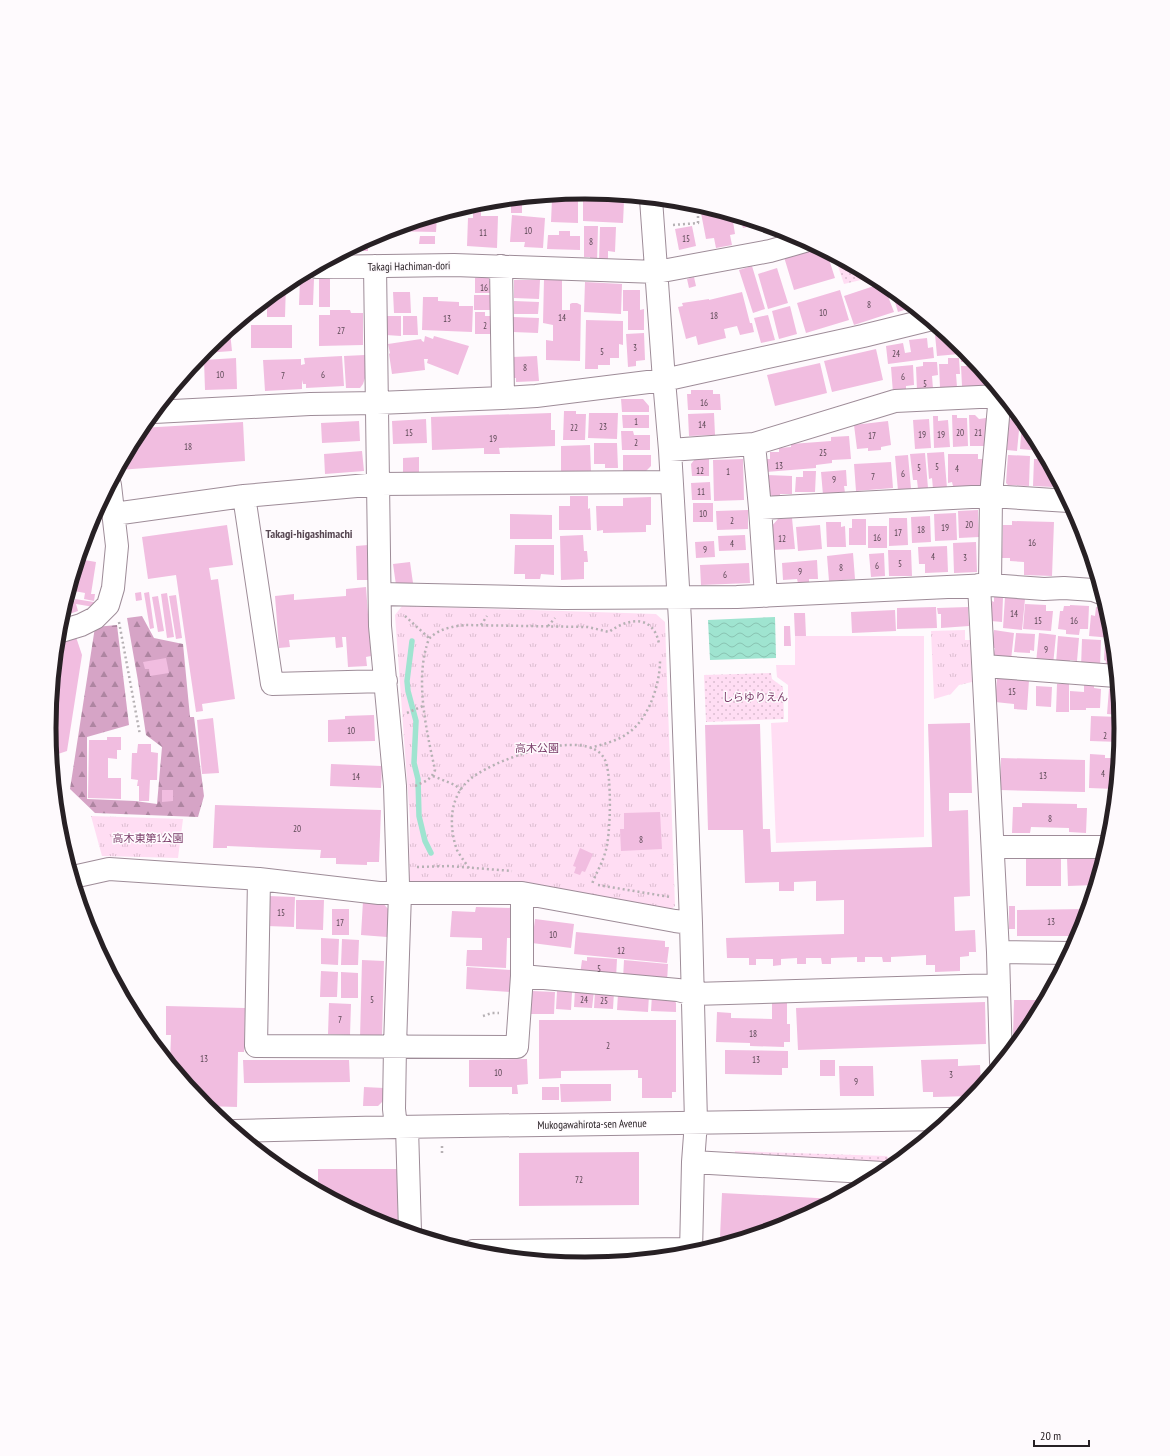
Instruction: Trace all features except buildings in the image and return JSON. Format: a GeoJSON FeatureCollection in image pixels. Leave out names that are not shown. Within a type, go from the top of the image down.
{"type":"FeatureCollection","features":[{"type":"Feature","properties":{"kind":"street"},"geometry":{"type":"LineString","coordinates":[[652,204],[672,482],[691,922],[696,1122],[693,1162],[691,1246]]}},
{"type":"Feature","properties":{"kind":"street","name":"Takagi Hachiman-dori"},"geometry":{"type":"LineString","coordinates":[[340,260],[375,266],[501,266],[657,272],[770,251],[796,243]]}},
{"type":"Feature","properties":{"kind":"street"},"geometry":{"type":"LineString","coordinates":[[375,266],[380,602],[395,789],[398,884],[400,893],[394,1109],[402,1127],[410,1227]]}},
{"type":"Feature","properties":{"kind":"street"},"geometry":{"type":"LineString","coordinates":[[501,266],[503,398]]}},
{"type":"Feature","properties":{"kind":"street"},"geometry":{"type":"LineString","coordinates":[[161,412],[310,404],[377,403],[536,396],[664,380],[864,336],[923,321]]}},
{"type":"Feature","properties":{"kind":"street"},"geometry":{"type":"LineString","coordinates":[[670,450],[754,444],[895,401],[1000,400]]}},
{"type":"Feature","properties":{"kind":"street"},"geometry":{"type":"LineString","coordinates":[[1001,1055],[998,952],[984,666],[985,585],[991,496],[1003,403]]}},
{"type":"Feature","properties":{"kind":"street"},"geometry":{"type":"LineString","coordinates":[[754,444],[766,596]]}},
{"type":"Feature","properties":{"kind":"street"},"geometry":{"type":"LineString","coordinates":[[114,514],[244,496],[379,484],[672,482]]}},
{"type":"Feature","properties":{"kind":"street"},"geometry":{"type":"LineString","coordinates":[[65,630],[81,625],[95,618],[108,605],[113,588],[117,546],[111,494]]}},
{"type":"Feature","properties":{"kind":"street"},"geometry":{"type":"LineString","coordinates":[[244,496],[272,684],[386,681]]}},
{"type":"Feature","properties":{"kind":"street"},"geometry":{"type":"LineString","coordinates":[[760,508],[991,496],[1062,501]]}},
{"type":"Feature","properties":{"kind":"street"},"geometry":{"type":"LineString","coordinates":[[380,602],[766,596],[985,585],[1044,589],[1064,588],[1096,591]]}},
{"type":"Feature","properties":{"kind":"street"},"geometry":{"type":"LineString","coordinates":[[984,666],[1111,676]]}},
{"type":"Feature","properties":{"kind":"street"},"geometry":{"type":"LineString","coordinates":[[993,847],[1100,847]]}},
{"type":"Feature","properties":{"kind":"street"},"geometry":{"type":"LineString","coordinates":[[77,876],[109,869],[259,879],[379,893],[522,893],[675,921],[691,922]]}},
{"type":"Feature","properties":{"kind":"street"},"geometry":{"type":"LineString","coordinates":[[259,879],[256,1046],[517,1047],[522,976],[522,893]]}},
{"type":"Feature","properties":{"kind":"street"},"geometry":{"type":"LineString","coordinates":[[998,952],[1063,953]]}},
{"type":"Feature","properties":{"kind":"street"},"geometry":{"type":"LineString","coordinates":[[522,976],[678,990],[693,994],[999,985]]}},
{"type":"Feature","properties":{"kind":"street","name":"Mukogawahirota-sen Avenue"},"geometry":{"type":"LineString","coordinates":[[242,1131],[696,1122],[941,1119]]}},
{"type":"Feature","properties":{"kind":"street"},"geometry":{"type":"LineString","coordinates":[[693,1162],[872,1172]]}},
{"type":"Feature","properties":{"kind":"street"},"geometry":{"type":"LineString","coordinates":[[515,1252],[660,1251]]}},
{"type":"Feature","properties":{"kind":"path"},"geometry":{"type":"LineString","coordinates":[[667,225],[698,223],[698,211]]}},
{"type":"Feature","properties":{"kind":"path"},"geometry":{"type":"LineString","coordinates":[[380,602],[391,610],[398,611],[412,621],[430,638]]}},
{"type":"Feature","properties":{"kind":"path"},"geometry":{"type":"LineString","coordinates":[[119,619],[140,735]]}},
{"type":"Feature","properties":{"kind":"path"},"geometry":{"type":"LineString","coordinates":[[395,789],[414,787],[433,776],[435,770],[427,735],[423,697],[424,657],[430,638],[437,632],[448,628],[465,625],[588,627],[609,632],[624,623],[632,621],[643,623],[653,628],[656,633],[659,648]]}},
{"type":"Feature","properties":{"kind":"path"},"geometry":{"type":"LineString","coordinates":[[590,748],[606,743],[628,733],[639,723],[648,709],[653,696],[660,658]]}},
{"type":"Feature","properties":{"kind":"path"},"geometry":{"type":"LineString","coordinates":[[469,868],[458,851],[452,828],[451,816],[456,798],[467,781],[497,764],[522,753],[564,744],[575,744],[599,752],[605,759],[608,772],[610,824],[608,841],[605,853],[592,884]]}},
{"type":"Feature","properties":{"kind":"path"},"geometry":{"type":"LineString","coordinates":[[433,776],[455,785],[461,790]]}},
{"type":"Feature","properties":{"kind":"green space"},"geometry":{"type":"Polygon","coordinates":[[[837,263],[865,279],[844,284],[837,263]]]}},
{"type":"Feature","properties":{"kind":"green space","name":"高木公園"},"geometry":{"type":"Polygon","coordinates":[[[402,606],[656,614],[665,622],[675,906],[667,913],[415,885],[409,880],[410,821],[395,615],[402,606]]]}},
{"type":"Feature","properties":{"kind":"green space"},"geometry":{"type":"Polygon","coordinates":[[[142,616],[154,638],[183,644],[190,717],[194,717],[204,796],[198,817],[95,813],[70,789],[95,627],[117,625],[129,725],[87,737],[87,799],[135,801],[157,804],[162,747],[146,735],[127,618],[142,616]]]}},
{"type":"Feature","properties":{"kind":"green space"},"geometry":{"type":"Polygon","coordinates":[[[965,630],[965,640],[970,640],[972,682],[959,685],[951,694],[934,699],[931,631],[965,630]]]}},
{"type":"Feature","properties":{"kind":"green space"},"geometry":{"type":"Polygon","coordinates":[[[795,636],[924,636],[924,837],[776,843],[771,723],[788,722],[788,685],[777,677],[776,665],[795,665],[795,636]]]}},
{"type":"Feature","properties":{"kind":"green space","name":"しらゆりえん"},"geometry":{"type":"Polygon","coordinates":[[[771,673],[772,679],[783,687],[784,719],[706,722],[704,675],[771,673]]]}},
{"type":"Feature","properties":{"kind":"green space","name":"高木東第1公園"},"geometry":{"type":"Polygon","coordinates":[[[91,816],[183,819],[178,858],[102,856],[91,816]]]}},
{"type":"Feature","properties":{"kind":"green space"},"geometry":{"type":"Polygon","coordinates":[[[735,1151],[887,1156],[890,1160],[883,1165],[735,1154],[735,1151]]]}},
{"type":"Feature","properties":{"kind":"water"},"geometry":{"type":"Polygon","coordinates":[[[775,617],[776,658],[710,660],[708,620],[775,617]]]}},
{"type":"Feature","properties":{"kind":"waterway"},"geometry":{"type":"LineString","coordinates":[[412,641],[407,681],[408,691],[416,721],[414,763],[418,779],[419,816],[425,841],[431,853]]}},
{"type":"Feature","properties":{"kind":"district","name":"Takagi-higashimachi"},"geometry":{"type":"Point","coordinates":[309,533]}}]}
